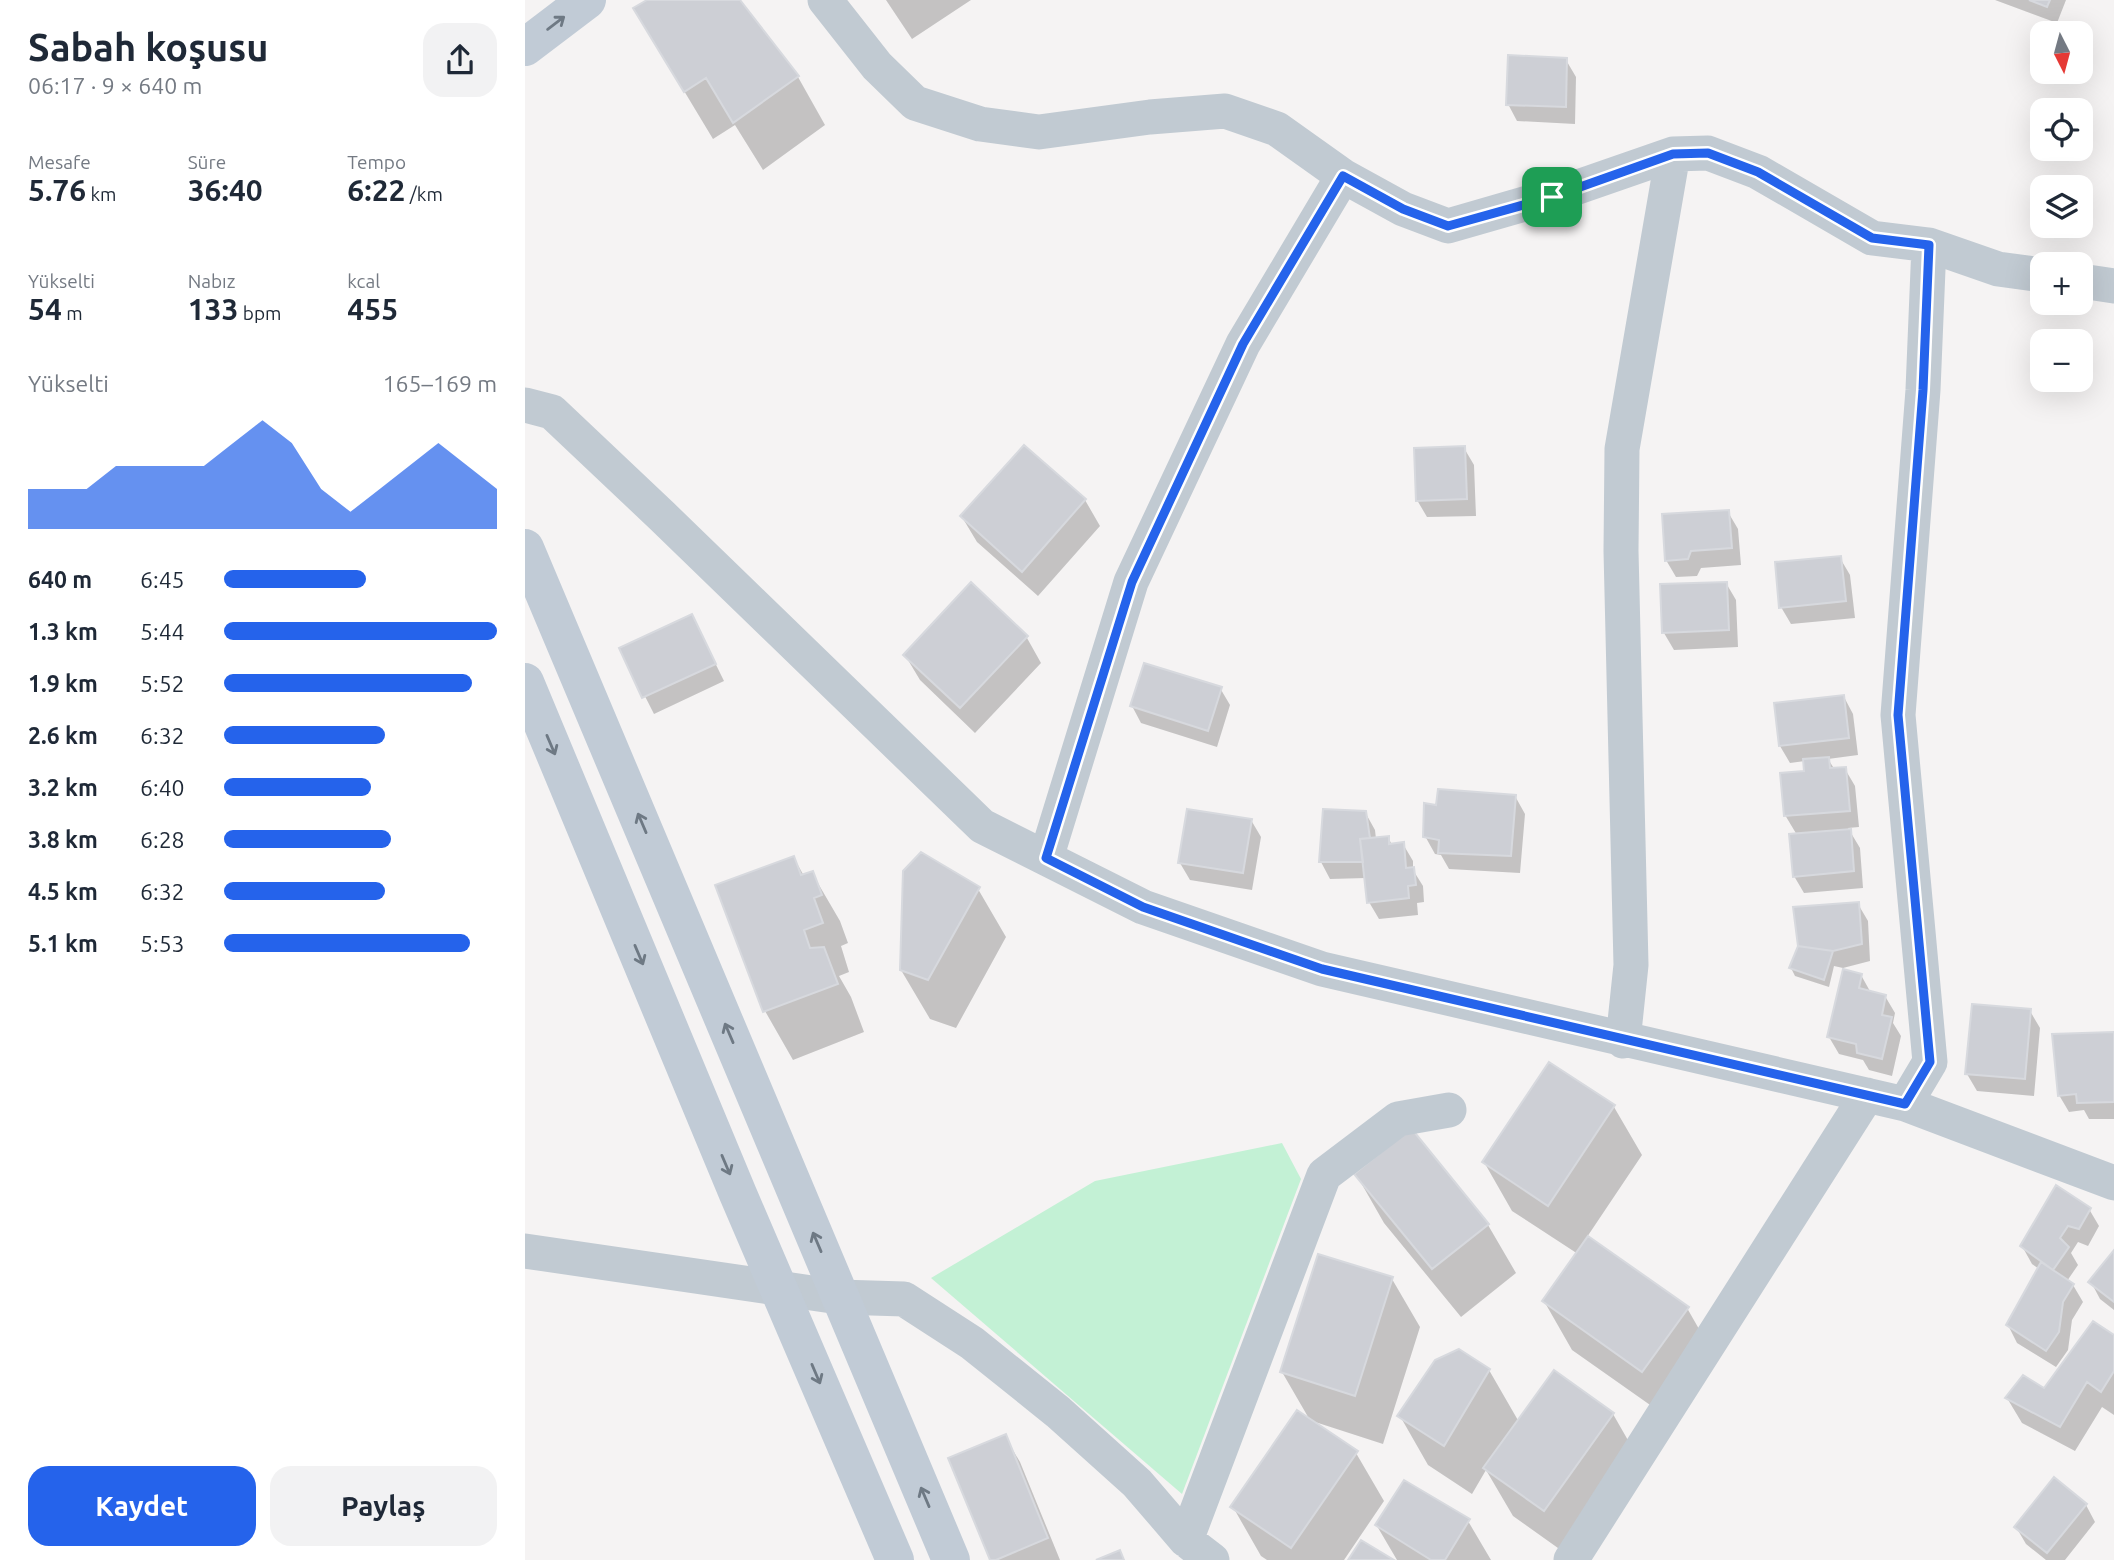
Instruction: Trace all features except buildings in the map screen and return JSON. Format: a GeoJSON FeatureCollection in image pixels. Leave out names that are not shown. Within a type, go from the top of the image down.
{"type":"FeatureCollection","features":[{"type":"Feature","properties":{"kind":"main road"},"geometry":{"type":"LineString","coordinates":[[525,47],[587,0]]}},
{"type":"Feature","properties":{"kind":"main road"},"geometry":{"type":"LineString","coordinates":[[525,548],[951,1560]]}},
{"type":"Feature","properties":{"kind":"main road"},"geometry":{"type":"LineString","coordinates":[[525,682],[895,1560]]}},
{"type":"Feature","properties":{"kind":"street"},"geometry":{"type":"LineString","coordinates":[[825,0],[877,66],[915,103],[980,124],[1039,132],[1150,117],[1226,111],[1277,129],[1343,176],[1403,209],[1448,226],[1552,197],[1673,154],[1708,153],[1758,172],[1872,238],[1929,245],[1999,269],[2030,273]]}},
{"type":"Feature","properties":{"kind":"street"},"geometry":{"type":"LineString","coordinates":[[1623,1041],[1631,965],[1621,551],[1622,449],[1673,154]]}},
{"type":"Feature","properties":{"kind":"street"},"geometry":{"type":"LineString","coordinates":[[1046,858],[1132,582],[1243,344],[1343,176]]}},
{"type":"Feature","properties":{"kind":"street"},"geometry":{"type":"LineString","coordinates":[[1905,1104],[1930,1062],[1898,715],[1923,390],[1929,245]]}},
{"type":"Feature","properties":{"kind":"street"},"geometry":{"type":"LineString","coordinates":[[2093,283],[2114,286]]}},
{"type":"Feature","properties":{"kind":"street"},"geometry":{"type":"LineString","coordinates":[[525,405],[552,412],[982,826],[1143,907],[1322,969],[1623,1041],[1905,1104],[2114,1183]]}},
{"type":"Feature","properties":{"kind":"street"},"geometry":{"type":"LineString","coordinates":[[1570,1560],[1867,1095]]}},
{"type":"Feature","properties":{"kind":"street"},"geometry":{"type":"LineString","coordinates":[[525,1251],[839,1297],[904,1299],[972,1343],[1058,1412],[1137,1483],[1199,1550],[1324,1175],[1398,1119],[1449,1110]]}},
{"type":"Feature","properties":{"kind":"green space"},"geometry":{"type":"Polygon","coordinates":[[[1282,1143],[1301,1179],[1182,1494],[931,1278],[1095,1181],[1282,1143]]]}},
{"type":"Feature","properties":{"kind":"route"},"geometry":{"type":"LineString","coordinates":[[1708,153],[1758,172],[1872,238],[1929,245],[1923,390],[1898,715],[1930,1062],[1905,1104],[1322,969],[1143,907],[1046,858],[1132,582],[1243,344],[1343,176],[1403,209],[1448,226],[1552,197],[1673,154],[1708,153]]}}]}
